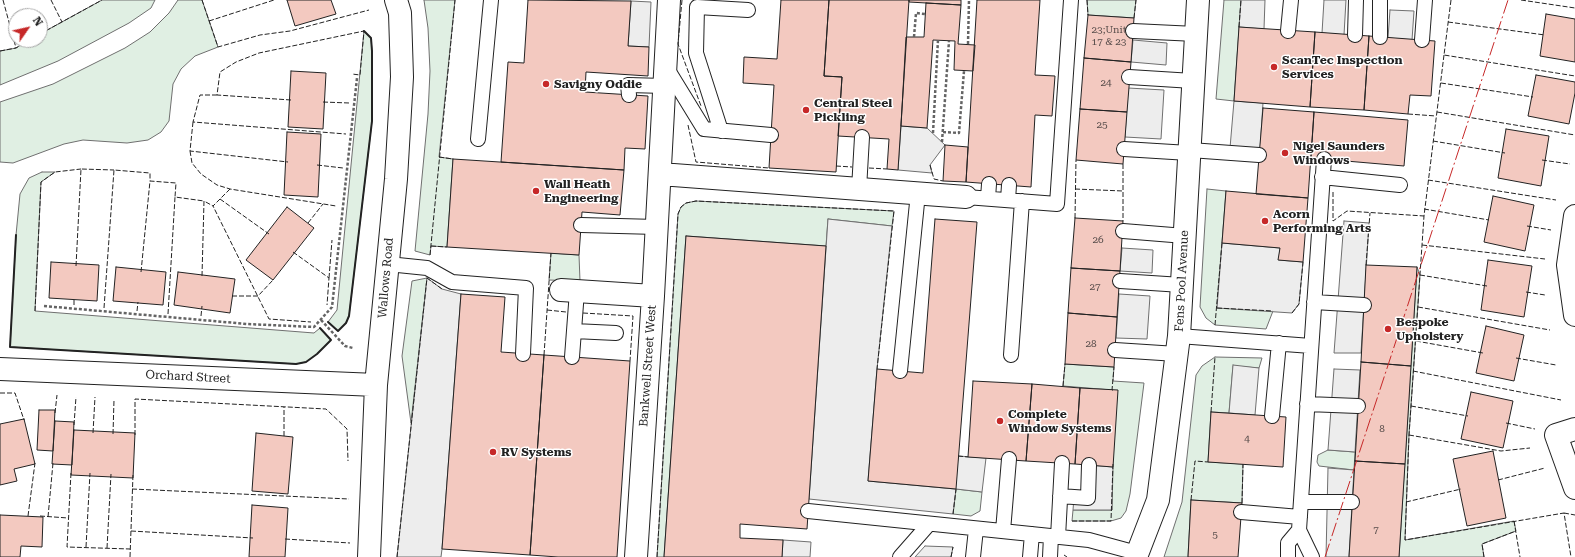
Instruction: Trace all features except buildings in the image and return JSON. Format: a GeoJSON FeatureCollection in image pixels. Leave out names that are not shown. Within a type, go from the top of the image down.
{"type":"FeatureCollection","features":[{"type":"Feature","properties":{"kind":"street","name":"Wallows Road"},"geometry":{"type":"LineString","coordinates":[[369,557],[376,386],[396,179],[402,77],[400,13],[396,0]]}},
{"type":"Feature","properties":{"kind":"street","name":"Bankwell Street West"},"geometry":{"type":"LineString","coordinates":[[636,557],[670,0]]}},
{"type":"Feature","properties":{"kind":"street","name":"Fens Pool Avenue"},"geometry":{"type":"LineString","coordinates":[[1137,555],[1158,500],[1178,345],[1198,0]]}},
{"type":"Feature","properties":{"kind":"street"},"geometry":{"type":"LineString","coordinates":[[660,174],[966,197]]}},
{"type":"Feature","properties":{"kind":"street"},"geometry":{"type":"LineString","coordinates":[[1575,216],[1568,265],[1575,315]]}},
{"type":"Feature","properties":{"kind":"street"},"geometry":{"type":"LineString","coordinates":[[569,291],[653,296]]}},
{"type":"Feature","properties":{"kind":"street","name":"Orchard Street"},"geometry":{"type":"LineString","coordinates":[[0,369],[376,386]]}},
{"type":"Feature","properties":{"kind":"street"},"geometry":{"type":"LineString","coordinates":[[1575,429],[1556,435],[1575,488]]}},
{"type":"Feature","properties":{"kind":"lane"},"geometry":{"type":"LineString","coordinates":[[478,139],[491,0]]}},
{"type":"Feature","properties":{"kind":"lane"},"geometry":{"type":"LineString","coordinates":[[966,197],[1057,204],[1071,0]]}},
{"type":"Feature","properties":{"kind":"lane"},"geometry":{"type":"LineString","coordinates":[[1288,31],[1291,0]]}},
{"type":"Feature","properties":{"kind":"lane"},"geometry":{"type":"LineString","coordinates":[[1355,35],[1356,0]]}},
{"type":"Feature","properties":{"kind":"lane"},"geometry":{"type":"LineString","coordinates":[[1380,0],[1380,37]]}},
{"type":"Feature","properties":{"kind":"lane"},"geometry":{"type":"LineString","coordinates":[[1422,40],[1425,0]]}},
{"type":"Feature","properties":{"kind":"lane"},"geometry":{"type":"LineString","coordinates":[[721,131],[696,53],[697,7],[748,10]]}},
{"type":"Feature","properties":{"kind":"lane"},"geometry":{"type":"LineString","coordinates":[[1133,31],[1196,34]]}},
{"type":"Feature","properties":{"kind":"lane"},"geometry":{"type":"LineString","coordinates":[[629,94],[628,85],[665,76],[704,129],[771,135]]}},
{"type":"Feature","properties":{"kind":"lane"},"geometry":{"type":"LineString","coordinates":[[1130,77],[1194,81]]}},
{"type":"Feature","properties":{"kind":"lane"},"geometry":{"type":"LineString","coordinates":[[859,189],[862,138]]}},
{"type":"Feature","properties":{"kind":"lane"},"geometry":{"type":"LineString","coordinates":[[1124,149],[1260,155]]}},
{"type":"Feature","properties":{"kind":"lane"},"geometry":{"type":"LineString","coordinates":[[1312,557],[1300,524],[1324,159]]}},
{"type":"Feature","properties":{"kind":"lane"},"geometry":{"type":"LineString","coordinates":[[1322,177],[1400,185]]}},
{"type":"Feature","properties":{"kind":"lane"},"geometry":{"type":"LineString","coordinates":[[988,198],[989,184]]}},
{"type":"Feature","properties":{"kind":"lane"},"geometry":{"type":"LineString","coordinates":[[1009,185],[1015,201],[1011,355]]}},
{"type":"Feature","properties":{"kind":"lane"},"geometry":{"type":"LineString","coordinates":[[900,371],[918,193]]}},
{"type":"Feature","properties":{"kind":"lane"},"geometry":{"type":"LineString","coordinates":[[581,225],[657,227]]}},
{"type":"Feature","properties":{"kind":"lane"},"geometry":{"type":"LineString","coordinates":[[1123,231],[1185,236]]}},
{"type":"Feature","properties":{"kind":"lane"},"geometry":{"type":"LineString","coordinates":[[388,264],[428,268],[452,282],[526,288],[523,354]]}},
{"type":"Feature","properties":{"kind":"lane"},"geometry":{"type":"LineString","coordinates":[[1120,281],[1182,285]]}},
{"type":"Feature","properties":{"kind":"lane"},"geometry":{"type":"LineString","coordinates":[[569,291],[574,330],[572,357]]}},
{"type":"Feature","properties":{"kind":"lane"},"geometry":{"type":"LineString","coordinates":[[1314,302],[1364,305]]}},
{"type":"Feature","properties":{"kind":"lane"},"geometry":{"type":"LineString","coordinates":[[574,330],[616,333]]}},
{"type":"Feature","properties":{"kind":"lane"},"geometry":{"type":"LineString","coordinates":[[1115,350],[1178,345],[1279,343],[1311,346]]}},
{"type":"Feature","properties":{"kind":"lane"},"geometry":{"type":"LineString","coordinates":[[1272,416],[1279,343]]}},
{"type":"Feature","properties":{"kind":"lane"},"geometry":{"type":"LineString","coordinates":[[1307,404],[1358,406]]}},
{"type":"Feature","properties":{"kind":"lane"},"geometry":{"type":"LineString","coordinates":[[1003,531],[1008,459]]}},
{"type":"Feature","properties":{"kind":"lane"},"geometry":{"type":"LineString","coordinates":[[1050,557],[1060,496],[1062,463]]}},
{"type":"Feature","properties":{"kind":"lane"},"geometry":{"type":"LineString","coordinates":[[1060,496],[1088,498],[1089,465]]}},
{"type":"Feature","properties":{"kind":"lane"},"geometry":{"type":"LineString","coordinates":[[1301,502],[1352,502]]}},
{"type":"Feature","properties":{"kind":"lane"},"geometry":{"type":"LineString","coordinates":[[808,511],[1089,540],[1137,555]]}},
{"type":"Feature","properties":{"kind":"lane"},"geometry":{"type":"LineString","coordinates":[[1241,512],[1300,524]]}},
{"type":"Feature","properties":{"kind":"lane"},"geometry":{"type":"LineString","coordinates":[[900,557],[929,524]]}},
{"type":"Feature","properties":{"kind":"lane"},"geometry":{"type":"LineString","coordinates":[[1288,557],[1288,544],[1300,524]]}},
{"type":"Feature","properties":{"kind":"lane"},"geometry":{"type":"LineString","coordinates":[[973,557],[976,529]]}},
{"type":"Feature","properties":{"kind":"lane"},"geometry":{"type":"LineString","coordinates":[[1030,557],[1032,534]]}},
{"type":"Feature","properties":{"kind":"path"},"geometry":{"type":"LineString","coordinates":[[968,44],[969,0]]}},
{"type":"Feature","properties":{"kind":"path"},"geometry":{"type":"LineString","coordinates":[[914,37],[916,13],[925,14]]}},
{"type":"Feature","properties":{"kind":"path"},"geometry":{"type":"LineString","coordinates":[[933,133],[938,40]]}},
{"type":"Feature","properties":{"kind":"path"},"geometry":{"type":"LineString","coordinates":[[942,142],[949,41]]}},
{"type":"Feature","properties":{"kind":"path"},"geometry":{"type":"LineString","coordinates":[[943,132],[959,133],[964,71]]}},
{"type":"Feature","properties":{"kind":"path"},"geometry":{"type":"LineString","coordinates":[[44,306],[247,324],[314,327],[332,307],[357,78]]}},
{"type":"Feature","properties":{"kind":"path"},"geometry":{"type":"LineString","coordinates":[[321,320],[345,346],[379,355]]}},
{"type":"Feature","properties":{"kind":"green space"},"geometry":{"type":"Polygon","coordinates":[[[102,0],[155,0],[151,8],[129,23],[58,61],[0,85],[0,51],[16,48],[48,48],[48,30],[102,0]]]}},
{"type":"Feature","properties":{"kind":"green space"},"geometry":{"type":"Polygon","coordinates":[[[178,0],[202,0],[218,47],[195,56],[181,69],[173,84],[169,121],[161,132],[148,140],[127,143],[83,140],[64,144],[13,163],[0,162],[0,102],[53,84],[125,48],[150,32],[169,13],[178,0]]]}},
{"type":"Feature","properties":{"kind":"green space"},"geometry":{"type":"Polygon","coordinates":[[[424,0],[455,0],[439,157],[453,159],[447,247],[431,246],[430,255],[415,251],[428,114],[430,71],[428,28],[424,0]]]}},
{"type":"Feature","properties":{"kind":"green space"},"geometry":{"type":"Polygon","coordinates":[[[1087,0],[1136,0],[1134,18],[1088,15],[1087,0]]]}},
{"type":"Feature","properties":{"kind":"green space"},"geometry":{"type":"Polygon","coordinates":[[[1224,0],[1241,0],[1234,101],[1216,99],[1224,0]]]}},
{"type":"Feature","properties":{"kind":"green space"},"geometry":{"type":"Polygon","coordinates":[[[364,31],[371,38],[372,121],[349,316],[346,323],[338,331],[328,322],[337,310],[364,31]]]}},
{"type":"Feature","properties":{"kind":"green space"},"geometry":{"type":"Polygon","coordinates":[[[42,172],[55,172],[41,182],[35,311],[314,333],[320,328],[331,340],[317,354],[306,362],[296,364],[10,347],[16,235],[20,194],[29,178],[42,172]]]}},
{"type":"Feature","properties":{"kind":"green space"},"geometry":{"type":"Polygon","coordinates":[[[1207,189],[1226,191],[1217,307],[1273,311],[1266,329],[1215,325],[1206,318],[1200,307],[1207,189]]]}},
{"type":"Feature","properties":{"kind":"green space"},"geometry":{"type":"Polygon","coordinates":[[[696,201],[894,211],[892,226],[828,219],[826,246],[686,236],[664,557],[657,557],[678,214],[681,207],[686,203],[696,201]]]}},
{"type":"Feature","properties":{"kind":"green space"},"geometry":{"type":"Polygon","coordinates":[[[551,253],[579,255],[580,281],[549,280],[551,253]]]}},
{"type":"Feature","properties":{"kind":"green space"},"geometry":{"type":"Polygon","coordinates":[[[1417,267],[1420,275],[1409,435],[1405,540],[1514,521],[1516,531],[1482,544],[1484,557],[1399,557],[1417,267]]]}},
{"type":"Feature","properties":{"kind":"green space"},"geometry":{"type":"Polygon","coordinates":[[[427,278],[411,423],[402,356],[412,281],[427,278]]]}},
{"type":"Feature","properties":{"kind":"green space"},"geometry":{"type":"Polygon","coordinates":[[[1215,357],[1262,358],[1259,368],[1233,366],[1229,413],[1211,412],[1208,462],[1243,464],[1242,503],[1191,500],[1188,557],[1164,557],[1182,502],[1196,375],[1202,366],[1215,357]]]}},
{"type":"Feature","properties":{"kind":"green space"},"geometry":{"type":"Polygon","coordinates":[[[1065,364],[1114,367],[1113,381],[1144,383],[1130,494],[1126,511],[1121,518],[1111,521],[1072,521],[1073,510],[1112,510],[1112,390],[1063,386],[1065,364]]]}},
{"type":"Feature","properties":{"kind":"green space"},"geometry":{"type":"Polygon","coordinates":[[[1328,450],[1355,452],[1354,470],[1319,466],[1317,462],[1318,455],[1328,450]]]}},
{"type":"Feature","properties":{"kind":"green space"},"geometry":{"type":"Polygon","coordinates":[[[956,489],[982,492],[980,511],[971,516],[953,514],[956,489]]]}},
{"type":"Feature","properties":{"kind":"shaded area"},"geometry":{"type":"Polygon","coordinates":[[[1241,0],[1265,0],[1264,29],[1239,27],[1241,0]]]}},
{"type":"Feature","properties":{"kind":"shaded area"},"geometry":{"type":"Polygon","coordinates":[[[1324,0],[1346,0],[1344,35],[1322,33],[1324,0]]]}},
{"type":"Feature","properties":{"kind":"shaded area"},"geometry":{"type":"Polygon","coordinates":[[[631,1],[651,2],[649,47],[628,46],[631,1]]]}},
{"type":"Feature","properties":{"kind":"shaded area"},"geometry":{"type":"Polygon","coordinates":[[[1390,10],[1414,11],[1412,40],[1388,38],[1390,10]]]}},
{"type":"Feature","properties":{"kind":"shaded area"},"geometry":{"type":"Polygon","coordinates":[[[1133,40],[1167,43],[1166,65],[1131,62],[1133,40]]]}},
{"type":"Feature","properties":{"kind":"shaded area"},"geometry":{"type":"Polygon","coordinates":[[[1128,88],[1164,90],[1161,139],[1125,137],[1128,88]]]}},
{"type":"Feature","properties":{"kind":"shaded area"},"geometry":{"type":"Polygon","coordinates":[[[1234,101],[1263,103],[1260,150],[1230,148],[1234,101]]]}},
{"type":"Feature","properties":{"kind":"shaded area"},"geometry":{"type":"Polygon","coordinates":[[[901,126],[927,128],[945,145],[930,165],[932,173],[898,170],[901,126]]]}},
{"type":"Feature","properties":{"kind":"shaded area"},"geometry":{"type":"Polygon","coordinates":[[[828,219],[892,226],[877,369],[868,481],[955,489],[958,456],[986,458],[982,492],[956,489],[953,514],[809,499],[828,219]]]}},
{"type":"Feature","properties":{"kind":"shaded area"},"geometry":{"type":"Polygon","coordinates":[[[1344,221],[1369,223],[1361,353],[1334,353],[1344,221]]]}},
{"type":"Feature","properties":{"kind":"shaded area"},"geometry":{"type":"Polygon","coordinates":[[[1222,243],[1280,248],[1279,260],[1303,262],[1299,304],[1292,313],[1217,308],[1222,243]]]}},
{"type":"Feature","properties":{"kind":"shaded area"},"geometry":{"type":"Polygon","coordinates":[[[1122,248],[1153,250],[1152,273],[1120,271],[1122,248]]]}},
{"type":"Feature","properties":{"kind":"shaded area"},"geometry":{"type":"Polygon","coordinates":[[[427,278],[442,289],[461,294],[442,549],[441,557],[397,557],[427,278]]]}},
{"type":"Feature","properties":{"kind":"shaded area"},"geometry":{"type":"Polygon","coordinates":[[[1119,294],[1150,296],[1147,339],[1116,338],[1119,294]]]}},
{"type":"Feature","properties":{"kind":"shaded area"},"geometry":{"type":"Polygon","coordinates":[[[1233,365],[1259,368],[1255,415],[1229,413],[1233,365]]]}},
{"type":"Feature","properties":{"kind":"shaded area"},"geometry":{"type":"Polygon","coordinates":[[[1334,369],[1360,370],[1355,452],[1328,450],[1334,369]]]}},
{"type":"Feature","properties":{"kind":"shaded area"},"geometry":{"type":"Polygon","coordinates":[[[1089,465],[1113,467],[1112,510],[1073,510],[1074,497],[1088,498],[1089,465]]]}},
{"type":"Feature","properties":{"kind":"shaded area"},"geometry":{"type":"Polygon","coordinates":[[[1328,468],[1354,470],[1349,557],[1326,557],[1328,468]]]}},
{"type":"Feature","properties":{"kind":"shaded area"},"geometry":{"type":"Polygon","coordinates":[[[783,540],[811,542],[810,557],[782,557],[783,540]]]}},
{"type":"Feature","properties":{"kind":"shaded area"},"geometry":{"type":"Polygon","coordinates":[[[925,546],[953,547],[951,557],[915,557],[925,546]]]}},
{"type":"Feature","properties":{"kind":"fence"},"geometry":{"type":"LineString","coordinates":[[3,0],[8,18]]}},
{"type":"Feature","properties":{"kind":"fence"},"geometry":{"type":"LineString","coordinates":[[51,0],[62,22]]}},
{"type":"Feature","properties":{"kind":"fence"},"geometry":{"type":"LineString","coordinates":[[48,30],[102,0]]}},
{"type":"Feature","properties":{"kind":"fence"},"geometry":{"type":"LineString","coordinates":[[202,0],[218,47],[260,35],[290,31],[369,10]]}},
{"type":"Feature","properties":{"kind":"fence"},"geometry":{"type":"LineString","coordinates":[[209,21],[274,0]]}},
{"type":"Feature","properties":{"kind":"fence"},"geometry":{"type":"LineString","coordinates":[[430,255],[455,0]]}},
{"type":"Feature","properties":{"kind":"fence"},"geometry":{"type":"LineString","coordinates":[[682,0],[678,44],[701,106]]}},
{"type":"Feature","properties":{"kind":"fence"},"geometry":{"type":"LineString","coordinates":[[1087,0],[1088,15]]}},
{"type":"Feature","properties":{"kind":"fence"},"geometry":{"type":"LineString","coordinates":[[1134,18],[1136,0]]}},
{"type":"Feature","properties":{"kind":"fence"},"geometry":{"type":"LineString","coordinates":[[1239,27],[1241,0]]}},
{"type":"Feature","properties":{"kind":"fence"},"geometry":{"type":"LineString","coordinates":[[1451,0],[1444,55],[1575,76]]}},
{"type":"Feature","properties":{"kind":"fence"},"geometry":{"type":"LineString","coordinates":[[1521,0],[1575,8]]}},
{"type":"Feature","properties":{"kind":"fence"},"geometry":{"type":"LineString","coordinates":[[1448,22],[1545,35]]}},
{"type":"Feature","properties":{"kind":"fence"},"geometry":{"type":"LineString","coordinates":[[291,100],[217,95],[220,72],[236,62],[259,53],[364,31],[360,75],[352,74]]}},
{"type":"Feature","properties":{"kind":"fence"},"geometry":{"type":"LineString","coordinates":[[0,51],[16,48]]}},
{"type":"Feature","properties":{"kind":"fence"},"geometry":{"type":"LineString","coordinates":[[1444,55],[1424,216],[1409,435],[1405,540],[1564,513],[1571,557]]}},
{"type":"Feature","properties":{"kind":"fence"},"geometry":{"type":"LineString","coordinates":[[1441,83],[1533,97]]}},
{"type":"Feature","properties":{"kind":"fence"},"geometry":{"type":"LineString","coordinates":[[217,95],[200,95],[193,122],[346,134]]}},
{"type":"Feature","properties":{"kind":"fence"},"geometry":{"type":"LineString","coordinates":[[323,102],[349,103]]}},
{"type":"Feature","properties":{"kind":"fence"},"geometry":{"type":"LineString","coordinates":[[1437,112],[1575,135]]}},
{"type":"Feature","properties":{"kind":"fence"},"geometry":{"type":"LineString","coordinates":[[1408,114],[1436,116]]}},
{"type":"Feature","properties":{"kind":"fence"},"geometry":{"type":"LineString","coordinates":[[193,122],[190,151],[288,162]]}},
{"type":"Feature","properties":{"kind":"fence"},"geometry":{"type":"LineString","coordinates":[[688,125],[696,162],[769,168]]}},
{"type":"Feature","properties":{"kind":"fence"},"geometry":{"type":"LineString","coordinates":[[1433,141],[1505,153]]}},
{"type":"Feature","properties":{"kind":"fence"},"geometry":{"type":"LineString","coordinates":[[190,151],[192,163],[201,174],[217,185],[230,189],[336,206]]}},
{"type":"Feature","properties":{"kind":"fence"},"geometry":{"type":"LineString","coordinates":[[439,157],[453,159]]}},
{"type":"Feature","properties":{"kind":"fence"},"geometry":{"type":"LineString","coordinates":[[1075,218],[1076,160]]}},
{"type":"Feature","properties":{"kind":"fence"},"geometry":{"type":"LineString","coordinates":[[1542,160],[1570,164]]}},
{"type":"Feature","properties":{"kind":"fence"},"geometry":{"type":"LineString","coordinates":[[1123,164],[1123,221]]}},
{"type":"Feature","properties":{"kind":"fence"},"geometry":{"type":"LineString","coordinates":[[317,165],[343,168]]}},
{"type":"Feature","properties":{"kind":"fence"},"geometry":{"type":"LineString","coordinates":[[930,165],[934,179],[943,181]]}},
{"type":"Feature","properties":{"kind":"fence"},"geometry":{"type":"LineString","coordinates":[[836,166],[852,167]]}},
{"type":"Feature","properties":{"kind":"fence"},"geometry":{"type":"LineString","coordinates":[[869,168],[887,169]]}},
{"type":"Feature","properties":{"kind":"fence"},"geometry":{"type":"LineString","coordinates":[[76,266],[81,169],[114,170]]}},
{"type":"Feature","properties":{"kind":"fence"},"geometry":{"type":"LineString","coordinates":[[35,311],[41,182],[55,172],[81,169]]}},
{"type":"Feature","properties":{"kind":"fence"},"geometry":{"type":"LineString","coordinates":[[104,308],[114,170],[150,173],[150,181]]}},
{"type":"Feature","properties":{"kind":"fence"},"geometry":{"type":"LineString","coordinates":[[1428,180],[1556,200]]}},
{"type":"Feature","properties":{"kind":"fence"},"geometry":{"type":"LineString","coordinates":[[141,272],[150,181],[176,183],[175,197]]}},
{"type":"Feature","properties":{"kind":"fence"},"geometry":{"type":"LineString","coordinates":[[230,189],[213,206],[269,319],[311,322]]}},
{"type":"Feature","properties":{"kind":"fence"},"geometry":{"type":"LineString","coordinates":[[1075,189],[1123,191]]}},
{"type":"Feature","properties":{"kind":"fence"},"geometry":{"type":"LineString","coordinates":[[1333,192],[1333,221],[1347,211],[1424,216]]}},
{"type":"Feature","properties":{"kind":"fence"},"geometry":{"type":"LineString","coordinates":[[168,314],[175,197],[204,201]]}},
{"type":"Feature","properties":{"kind":"fence"},"geometry":{"type":"LineString","coordinates":[[220,199],[269,234]]}},
{"type":"Feature","properties":{"kind":"fence"},"geometry":{"type":"LineString","coordinates":[[202,276],[204,201],[213,206]]}},
{"type":"Feature","properties":{"kind":"fence"},"geometry":{"type":"LineString","coordinates":[[657,557],[678,214],[681,207],[686,203],[696,201],[894,211],[877,369]]}},
{"type":"Feature","properties":{"kind":"fence"},"geometry":{"type":"LineString","coordinates":[[308,223],[323,204]]}},
{"type":"Feature","properties":{"kind":"fence"},"geometry":{"type":"LineString","coordinates":[[1424,209],[1489,220]]}},
{"type":"Feature","properties":{"kind":"fence"},"geometry":{"type":"LineString","coordinates":[[1366,265],[1370,213]]}},
{"type":"Feature","properties":{"kind":"fence"},"geometry":{"type":"LineString","coordinates":[[1527,226],[1551,230]]}},
{"type":"Feature","properties":{"kind":"fence"},"geometry":{"type":"LineString","coordinates":[[329,278],[332,240]]}},
{"type":"Feature","properties":{"kind":"fence"},"geometry":{"type":"LineString","coordinates":[[1215,325],[1222,243]]}},
{"type":"Feature","properties":{"kind":"fence"},"geometry":{"type":"LineString","coordinates":[[1422,245],[1545,259]]}},
{"type":"Feature","properties":{"kind":"fence"},"geometry":{"type":"LineString","coordinates":[[431,246],[447,247]]}},
{"type":"Feature","properties":{"kind":"fence"},"geometry":{"type":"LineString","coordinates":[[293,252],[329,278],[327,305]]}},
{"type":"Feature","properties":{"kind":"fence"},"geometry":{"type":"LineString","coordinates":[[544,355],[551,253]]}},
{"type":"Feature","properties":{"kind":"fence"},"geometry":{"type":"LineString","coordinates":[[1292,313],[1299,304],[1303,262]]}},
{"type":"Feature","properties":{"kind":"fence"},"geometry":{"type":"LineString","coordinates":[[1420,275],[1487,286]]}},
{"type":"Feature","properties":{"kind":"fence"},"geometry":{"type":"LineString","coordinates":[[397,557],[427,278],[442,289]]}},
{"type":"Feature","properties":{"kind":"fence"},"geometry":{"type":"LineString","coordinates":[[232,296],[258,296],[273,280]]}},
{"type":"Feature","properties":{"kind":"fence"},"geometry":{"type":"LineString","coordinates":[[1526,292],[1545,295]]}},
{"type":"Feature","properties":{"kind":"fence"},"geometry":{"type":"LineString","coordinates":[[74,298],[74,305]]}},
{"type":"Feature","properties":{"kind":"fence"},"geometry":{"type":"LineString","coordinates":[[137,311],[138,302]]}},
{"type":"Feature","properties":{"kind":"fence"},"geometry":{"type":"LineString","coordinates":[[201,316],[202,306]]}},
{"type":"Feature","properties":{"kind":"fence"},"geometry":{"type":"LineString","coordinates":[[1418,307],[1550,330]]}},
{"type":"Feature","properties":{"kind":"fence"},"geometry":{"type":"LineString","coordinates":[[1217,308],[1273,311]]}},
{"type":"Feature","properties":{"kind":"fence"},"geometry":{"type":"LineString","coordinates":[[547,310],[566,312]]}},
{"type":"Feature","properties":{"kind":"fence"},"geometry":{"type":"LineString","coordinates":[[583,313],[633,316],[630,361]]}},
{"type":"Feature","properties":{"kind":"fence"},"geometry":{"type":"LineString","coordinates":[[1416,341],[1483,353]]}},
{"type":"Feature","properties":{"kind":"fence"},"geometry":{"type":"LineString","coordinates":[[1211,412],[1215,357]]}},
{"type":"Feature","properties":{"kind":"fence"},"geometry":{"type":"LineString","coordinates":[[1516,358],[1556,365]]}},
{"type":"Feature","properties":{"kind":"fence"},"geometry":{"type":"LineString","coordinates":[[1063,386],[1065,364]]}},
{"type":"Feature","properties":{"kind":"fence"},"geometry":{"type":"LineString","coordinates":[[1113,390],[1114,367]]}},
{"type":"Feature","properties":{"kind":"fence"},"geometry":{"type":"LineString","coordinates":[[1413,371],[1561,400]]}},
{"type":"Feature","properties":{"kind":"fence"},"geometry":{"type":"LineString","coordinates":[[0,393],[15,393],[24,420]]}},
{"type":"Feature","properties":{"kind":"fence"},"geometry":{"type":"LineString","coordinates":[[55,413],[57,395]]}},
{"type":"Feature","properties":{"kind":"fence"},"geometry":{"type":"LineString","coordinates":[[74,425],[76,397]]}},
{"type":"Feature","properties":{"kind":"fence"},"geometry":{"type":"LineString","coordinates":[[93,433],[95,397]]}},
{"type":"Feature","properties":{"kind":"fence"},"geometry":{"type":"LineString","coordinates":[[135,435],[135,399],[326,409],[347,429],[348,461]]}},
{"type":"Feature","properties":{"kind":"fence"},"geometry":{"type":"LineString","coordinates":[[113,434],[114,400]]}},
{"type":"Feature","properties":{"kind":"fence"},"geometry":{"type":"LineString","coordinates":[[1411,406],[1468,416]]}},
{"type":"Feature","properties":{"kind":"fence"},"geometry":{"type":"LineString","coordinates":[[284,407],[284,436]]}},
{"type":"Feature","properties":{"kind":"fence"},"geometry":{"type":"LineString","coordinates":[[1506,423],[1535,429]]}},
{"type":"Feature","properties":{"kind":"fence"},"geometry":{"type":"LineString","coordinates":[[1409,435],[1501,451],[1530,448]]}},
{"type":"Feature","properties":{"kind":"fence"},"geometry":{"type":"LineString","coordinates":[[958,456],[968,457]]}},
{"type":"Feature","properties":{"kind":"fence"},"geometry":{"type":"LineString","coordinates":[[1191,500],[1195,461],[1208,462]]}},
{"type":"Feature","properties":{"kind":"fence"},"geometry":{"type":"LineString","coordinates":[[28,516],[35,463]]}},
{"type":"Feature","properties":{"kind":"fence"},"geometry":{"type":"LineString","coordinates":[[48,517],[53,463]]}},
{"type":"Feature","properties":{"kind":"fence"},"geometry":{"type":"LineString","coordinates":[[1072,521],[1111,521],[1113,464]]}},
{"type":"Feature","properties":{"kind":"fence"},"geometry":{"type":"LineString","coordinates":[[1242,503],[1243,464]]}},
{"type":"Feature","properties":{"kind":"fence"},"geometry":{"type":"LineString","coordinates":[[1498,480],[1545,468]]}},
{"type":"Feature","properties":{"kind":"fence"},"geometry":{"type":"LineString","coordinates":[[71,473],[67,547],[130,549]]}},
{"type":"Feature","properties":{"kind":"fence"},"geometry":{"type":"LineString","coordinates":[[86,547],[90,473]]}},
{"type":"Feature","properties":{"kind":"fence"},"geometry":{"type":"LineString","coordinates":[[107,548],[111,474]]}},
{"type":"Feature","properties":{"kind":"fence"},"geometry":{"type":"LineString","coordinates":[[130,557],[133,475]]}},
{"type":"Feature","properties":{"kind":"fence"},"geometry":{"type":"LineString","coordinates":[[132,489],[349,499]]}},
{"type":"Feature","properties":{"kind":"fence"},"geometry":{"type":"LineString","coordinates":[[953,514],[956,489]]}},
{"type":"Feature","properties":{"kind":"fence"},"geometry":{"type":"LineString","coordinates":[[1406,502],[1461,489]]}},
{"type":"Feature","properties":{"kind":"fence"},"geometry":{"type":"LineString","coordinates":[[1564,513],[1575,515]]}},
{"type":"Feature","properties":{"kind":"fence"},"geometry":{"type":"LineString","coordinates":[[40,516],[68,518]]}},
{"type":"Feature","properties":{"kind":"fence"},"geometry":{"type":"LineString","coordinates":[[1514,521],[1520,557]]}},
{"type":"Feature","properties":{"kind":"fence"},"geometry":{"type":"LineString","coordinates":[[131,531],[253,538]]}},
{"type":"Feature","properties":{"kind":"fence"},"geometry":{"type":"LineString","coordinates":[[1484,557],[1482,544],[1516,531]]}},
{"type":"Feature","properties":{"kind":"fence"},"geometry":{"type":"LineString","coordinates":[[285,539],[350,543]]}},
{"type":"Feature","properties":{"kind":"fence"},"geometry":{"type":"LineString","coordinates":[[951,557],[953,547]]}},
{"type":"Feature","properties":{"kind":"wall"},"geometry":{"type":"LineString","coordinates":[[328,322],[338,331],[346,323],[349,316],[372,121],[371,38],[364,31]]}},
{"type":"Feature","properties":{"kind":"wall"},"geometry":{"type":"LineString","coordinates":[[16,235],[10,347],[296,364],[306,362],[317,354],[331,340],[320,328]]}},
{"type":"Feature","properties":{"kind":"power"},"geometry":{"type":"LineString","coordinates":[[1325,557],[1508,0]]}},
{"type":"Feature","properties":{"kind":"place","name":"ScanTec Inspection Services"},"geometry":{"type":"Point","coordinates":[1274,67]}},
{"type":"Feature","properties":{"kind":"place","name":"Savigny Oddie"},"geometry":{"type":"Point","coordinates":[546,84]}},
{"type":"Feature","properties":{"kind":"place","name":"Central Steel Pickling"},"geometry":{"type":"Point","coordinates":[806,110]}},
{"type":"Feature","properties":{"kind":"place","name":"Nigel Saunders Windows"},"geometry":{"type":"Point","coordinates":[1285,153]}},
{"type":"Feature","properties":{"kind":"place","name":"Wall Heath Engineering"},"geometry":{"type":"Point","coordinates":[536,191]}},
{"type":"Feature","properties":{"kind":"place","name":"Acorn Performing Arts"},"geometry":{"type":"Point","coordinates":[1265,221]}},
{"type":"Feature","properties":{"kind":"place","name":"Bespoke Upholstery"},"geometry":{"type":"Point","coordinates":[1388,329]}},
{"type":"Feature","properties":{"kind":"place","name":"Complete Window Systems"},"geometry":{"type":"Point","coordinates":[1000,421]}},
{"type":"Feature","properties":{"kind":"place","name":"RV Systems"},"geometry":{"type":"Point","coordinates":[493,452]}}]}
